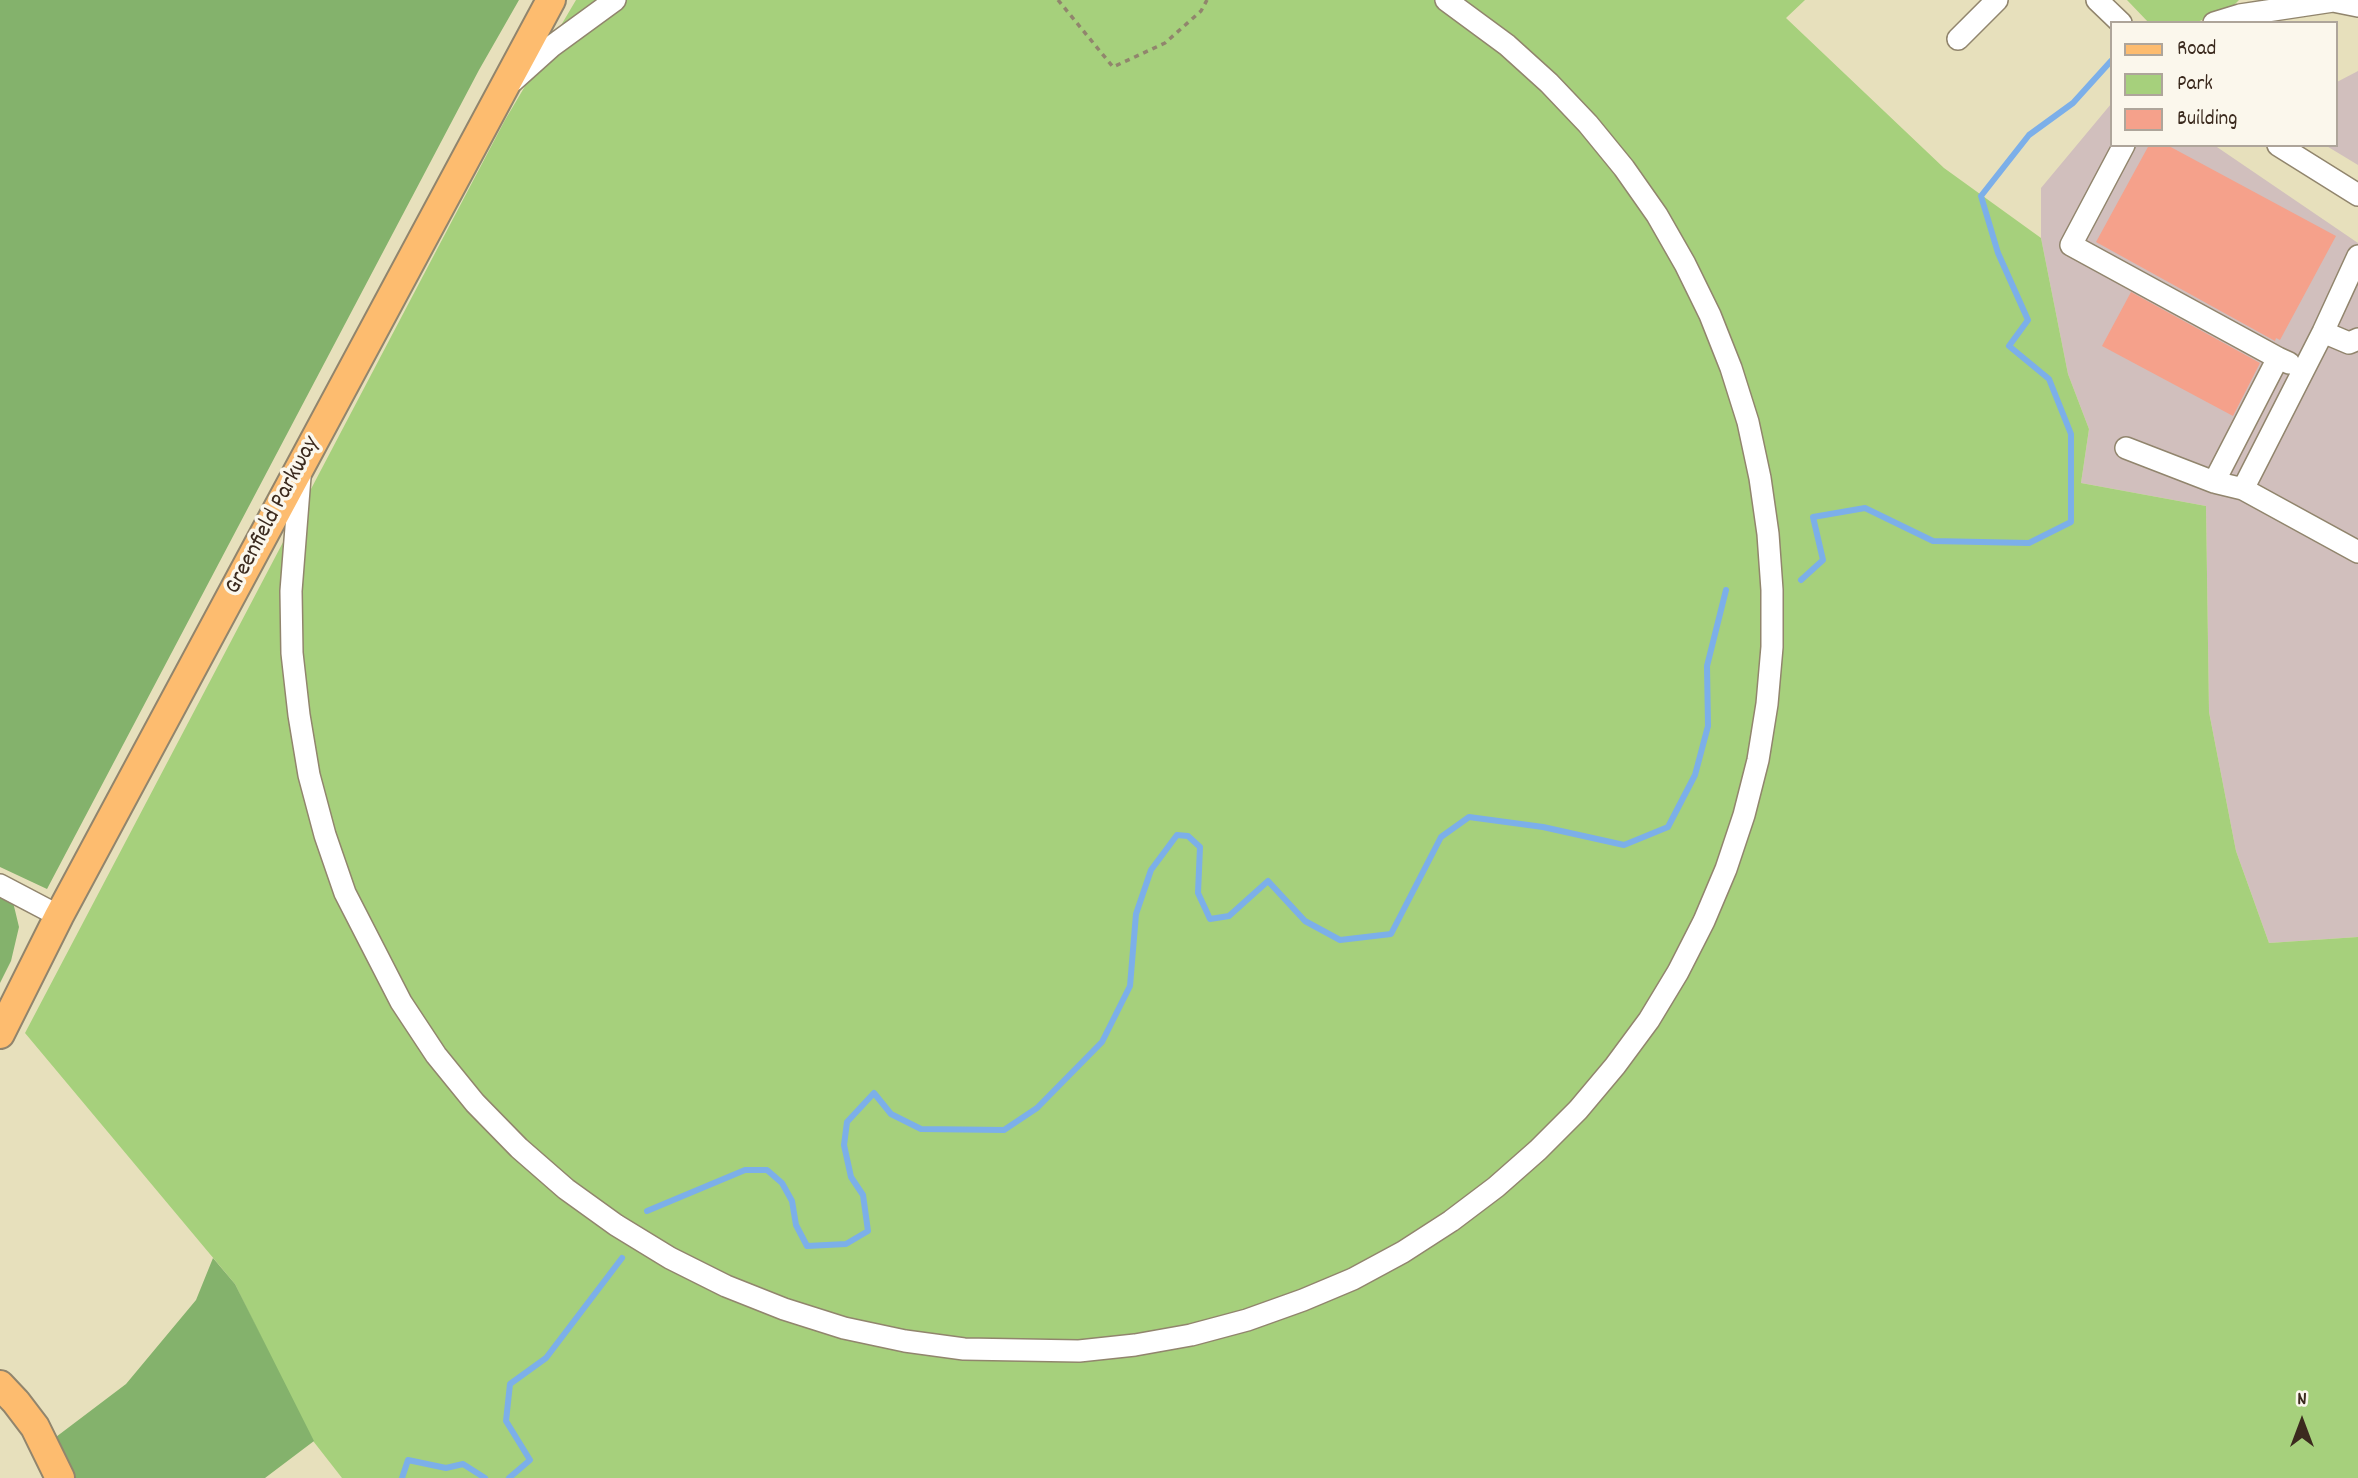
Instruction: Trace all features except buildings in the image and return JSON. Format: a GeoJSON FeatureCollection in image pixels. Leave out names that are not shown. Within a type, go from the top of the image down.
{"type":"FeatureCollection","features":[{"type":"Feature","properties":{"kind":"main road","name":"Greenfield Parkway"},"geometry":{"type":"LineString","coordinates":[[0,1034],[59,916],[551,0]]}},
{"type":"Feature","properties":{"kind":"main road"},"geometry":{"type":"LineString","coordinates":[[0,1385],[35,1427],[60,1478]]}},
{"type":"Feature","properties":{"kind":"street"},"geometry":{"type":"LineString","coordinates":[[502,91],[552,46],[615,0]]}},
{"type":"Feature","properties":{"kind":"street"},"geometry":{"type":"LineString","coordinates":[[300,468],[291,591],[292,653],[309,775],[345,893],[401,1002],[436,1055],[492,1121],[566,1189],[616,1226],[670,1258],[726,1286],[784,1309],[844,1328],[905,1341],[964,1349],[1021,1352],[1101,1348],[1191,1335],[1247,1320],[1303,1300],[1383,1263],[1460,1214],[1538,1150],[1578,1110],[1615,1066],[1678,972],[1726,869],[1758,760],[1767,704],[1772,647],[1772,590],[1760,478],[1748,422],[1710,315],[1657,215],[1624,168],[1588,124],[1549,83],[1507,45],[1446,0]]}},
{"type":"Feature","properties":{"kind":"street"},"geometry":{"type":"LineString","coordinates":[[1958,39],[1997,0]]}},
{"type":"Feature","properties":{"kind":"street"},"geometry":{"type":"LineString","coordinates":[[2097,0],[2119,21]]}},
{"type":"Feature","properties":{"kind":"street"},"geometry":{"type":"LineString","coordinates":[[2220,21],[2240,15],[2333,1],[2358,6]]}},
{"type":"Feature","properties":{"kind":"street"},"geometry":{"type":"LineString","coordinates":[[2123,147],[2071,244],[2304,370]]}},
{"type":"Feature","properties":{"kind":"street"},"geometry":{"type":"LineString","coordinates":[[2281,147],[2358,195]]}},
{"type":"Feature","properties":{"kind":"street"},"geometry":{"type":"LineString","coordinates":[[2243,489],[2323,332],[2358,256]]}},
{"type":"Feature","properties":{"kind":"street"},"geometry":{"type":"LineString","coordinates":[[2323,332],[2349,343],[2358,339]]}},
{"type":"Feature","properties":{"kind":"street"},"geometry":{"type":"LineString","coordinates":[[2214,482],[2278,358]]}},
{"type":"Feature","properties":{"kind":"street"},"geometry":{"type":"LineString","coordinates":[[2126,448],[2214,482],[2243,489],[2358,552]]}},
{"type":"Feature","properties":{"kind":"street"},"geometry":{"type":"LineString","coordinates":[[0,885],[59,916]]}},
{"type":"Feature","properties":{"kind":"path"},"geometry":{"type":"LineString","coordinates":[[1058,0],[1112,67],[1165,43],[1201,11],[1207,0]]}},
{"type":"Feature","properties":{"kind":"shaded area"},"geometry":{"type":"Polygon","coordinates":[[[2358,71],[2358,165],[2328,147],[2337,147],[2337,82],[2358,71]]]}},
{"type":"Feature","properties":{"kind":"shaded area"},"geometry":{"type":"Polygon","coordinates":[[[2110,105],[2110,147],[2217,147],[2358,243],[2358,937],[2269,943],[2236,851],[2209,712],[2206,506],[2081,483],[2089,429],[2068,374],[2041,238],[2041,188],[2110,105]]]}},
{"type":"Feature","properties":{"kind":"green space"},"geometry":{"type":"Polygon","coordinates":[[[0,0],[519,0],[479,70],[47,889],[0,867],[0,0]]]}},
{"type":"Feature","properties":{"kind":"green space"},"geometry":{"type":"Polygon","coordinates":[[[576,0],[1805,0],[1786,18],[1944,168],[2041,238],[2068,374],[2089,429],[2081,483],[2206,506],[2209,712],[2236,851],[2269,943],[2358,937],[2358,1478],[342,1478],[310,1437],[235,1284],[25,1033],[505,120],[576,0]]]}},
{"type":"Feature","properties":{"kind":"green space"},"geometry":{"type":"Polygon","coordinates":[[[2127,0],[2239,0],[2232,7],[2200,21],[2147,21],[2127,0]]]}},
{"type":"Feature","properties":{"kind":"green space"},"geometry":{"type":"Polygon","coordinates":[[[0,895],[13,902],[19,927],[11,961],[0,983],[0,895]]]}},
{"type":"Feature","properties":{"kind":"green space"},"geometry":{"type":"Polygon","coordinates":[[[213,1258],[235,1284],[314,1441],[265,1478],[69,1478],[52,1440],[126,1384],[196,1300],[213,1258]]]}},
{"type":"Feature","properties":{"kind":"waterway"},"geometry":{"type":"LineString","coordinates":[[1801,580],[1823,560],[1813,517],[1865,508],[1933,541],[2029,543],[2071,522],[2071,434],[2049,379],[2009,346],[2028,320],[1998,253],[1981,196],[2029,135],[2073,103],[2110,62]]}},
{"type":"Feature","properties":{"kind":"waterway"},"geometry":{"type":"LineString","coordinates":[[647,1211],[745,1170],[767,1170],[782,1183],[792,1201],[796,1225],[807,1246],[846,1244],[868,1231],[863,1195],[851,1177],[844,1145],[847,1122],[874,1093],[891,1114],[921,1129],[1004,1130],[1037,1108],[1102,1042],[1130,986],[1136,914],[1151,870],[1177,835],[1188,836],[1200,847],[1198,893],[1210,919],[1229,916],[1268,881],[1305,921],[1340,940],[1391,934],[1441,837],[1469,817],[1543,827],[1624,845],[1668,827],[1695,775],[1708,726],[1707,666],[1726,590]]}},
{"type":"Feature","properties":{"kind":"waterway"},"geometry":{"type":"LineString","coordinates":[[509,1478],[530,1460],[506,1421],[510,1384],[546,1358],[622,1258]]}},
{"type":"Feature","properties":{"kind":"waterway"},"geometry":{"type":"LineString","coordinates":[[402,1478],[408,1460],[446,1468],[463,1464],[485,1478]]}}]}
